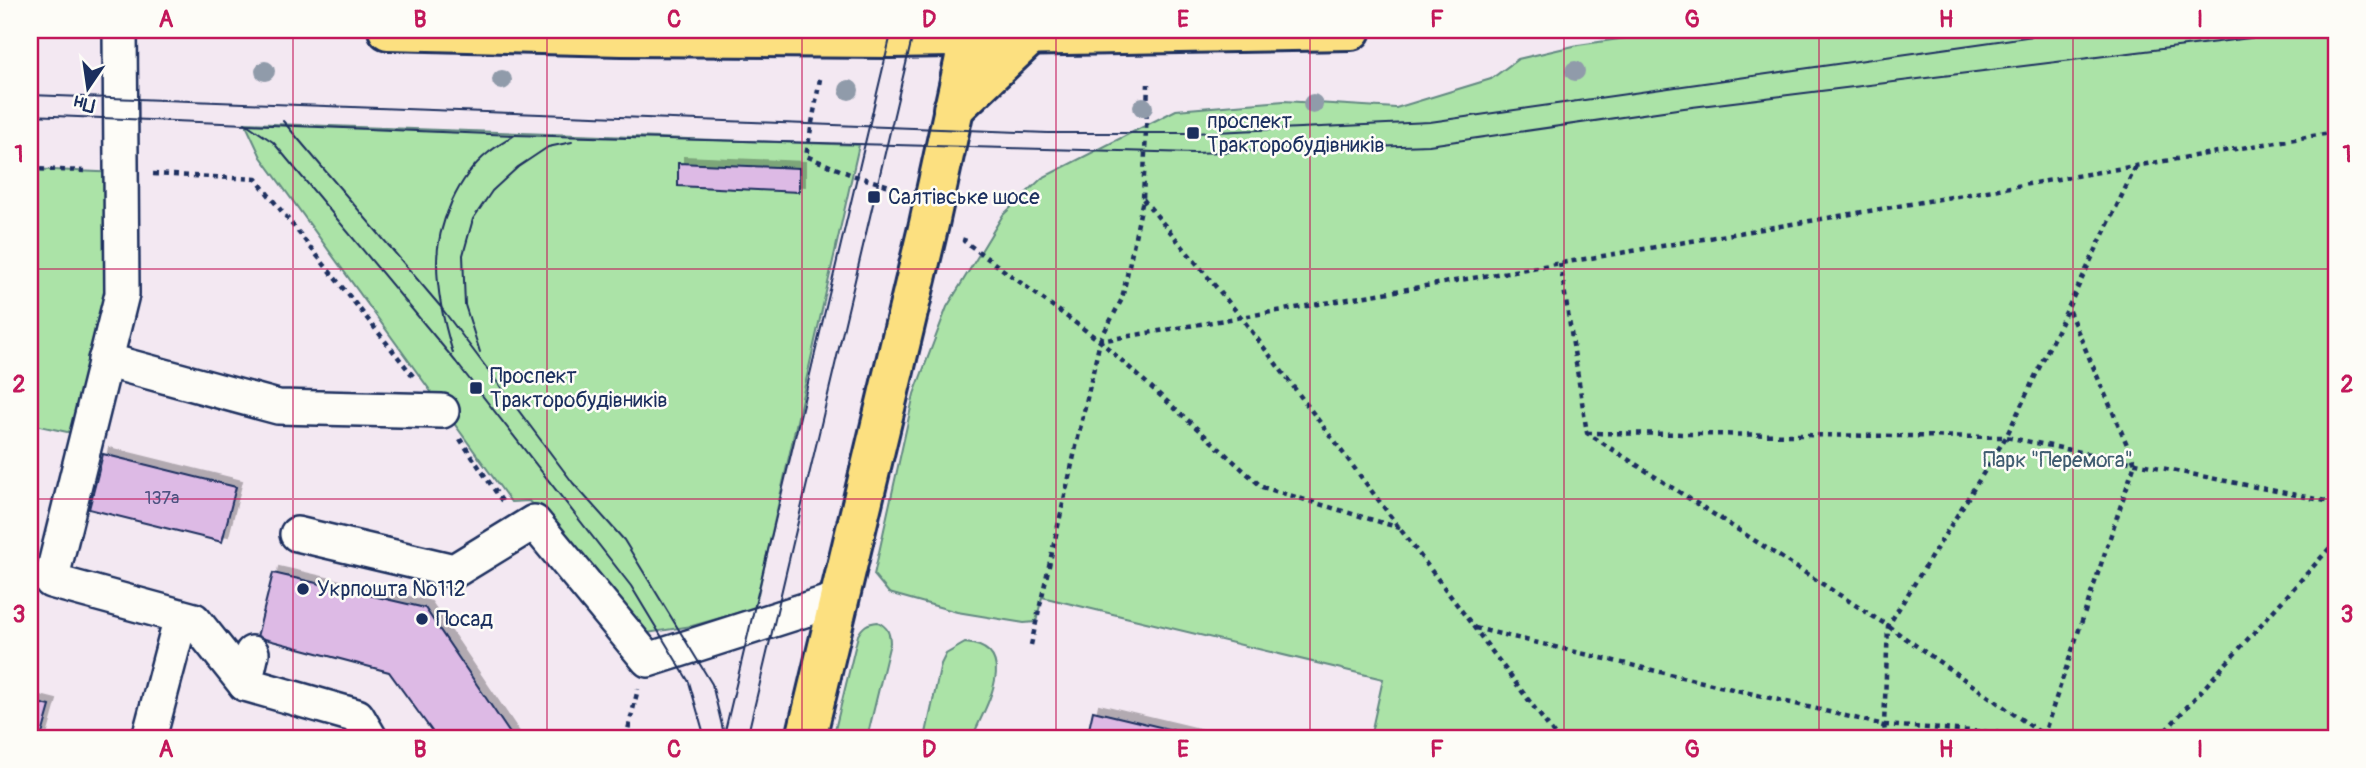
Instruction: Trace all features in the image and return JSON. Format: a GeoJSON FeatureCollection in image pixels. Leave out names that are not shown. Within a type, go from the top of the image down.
{"type":"FeatureCollection","features":[{"type":"Feature","properties":{"kind":"main road"},"geometry":{"type":"LineString","coordinates":[[388,30],[621,36],[1351,30]]}},
{"type":"Feature","properties":{"kind":"main road"},"geometry":{"type":"LineString","coordinates":[[953,109],[1031,33]]}},
{"type":"Feature","properties":{"kind":"main road"},"geometry":{"type":"LineString","coordinates":[[806,738],[929,224],[971,34]]}},
{"type":"Feature","properties":{"kind":"lane"},"geometry":{"type":"LineString","coordinates":[[120,30],[122,294],[40,579],[194,621],[249,669],[357,716],[370,738]]}},
{"type":"Feature","properties":{"kind":"lane"},"geometry":{"type":"LineString","coordinates":[[105,360],[278,407],[442,411]]}},
{"type":"Feature","properties":{"kind":"lane"},"geometry":{"type":"LineString","coordinates":[[297,534],[454,571],[534,522],[648,660],[839,600]]}},
{"type":"Feature","properties":{"kind":"lane"},"geometry":{"type":"LineString","coordinates":[[149,738],[181,617]]}},
{"type":"Feature","properties":{"kind":"path"},"geometry":{"type":"LineString","coordinates":[[820,79],[806,156],[852,175],[893,187]]}},
{"type":"Feature","properties":{"kind":"path"},"geometry":{"type":"LineString","coordinates":[[1031,645],[1100,341],[1122,299],[1143,199],[1148,84]]}},
{"type":"Feature","properties":{"kind":"path"},"geometry":{"type":"LineString","coordinates":[[1100,341],[2336,132]]}},
{"type":"Feature","properties":{"kind":"path"},"geometry":{"type":"LineString","coordinates":[[1886,738],[1884,725],[1888,626],[2006,437],[2137,165]]}},
{"type":"Feature","properties":{"kind":"path"},"geometry":{"type":"LineString","coordinates":[[1143,199],[1241,317],[1558,738]]}},
{"type":"Feature","properties":{"kind":"path"},"geometry":{"type":"LineString","coordinates":[[966,230],[964,241],[1100,341],[1262,487],[1400,528]]}},
{"type":"Feature","properties":{"kind":"path"},"geometry":{"type":"LineString","coordinates":[[1560,263],[1587,432],[1888,626],[2045,737]]}},
{"type":"Feature","properties":{"kind":"path"},"geometry":{"type":"LineString","coordinates":[[2045,737],[2134,463],[2068,309]]}},
{"type":"Feature","properties":{"kind":"path"},"geometry":{"type":"LineString","coordinates":[[1587,432],[2006,437],[2336,503]]}},
{"type":"Feature","properties":{"kind":"path"},"geometry":{"type":"LineString","coordinates":[[2159,738],[2336,541]]}},
{"type":"Feature","properties":{"kind":"path"},"geometry":{"type":"LineString","coordinates":[[1474,627],[1884,725],[2045,737]]}},
{"type":"Feature","properties":{"kind":"path"},"geometry":{"type":"LineString","coordinates":[[1880,738],[1884,725]]}},
{"type":"Feature","properties":{"kind":"green space","name":"Парк \"Перемога\""},"geometry":{"type":"Polygon","coordinates":[[[1681,30],[2336,30],[2336,738],[1370,738],[1383,679],[1042,597],[1036,622],[1024,623],[957,612],[889,593],[874,575],[914,394],[947,307],[1003,215],[1042,178],[1176,110],[1284,101],[1396,108],[1491,79],[1518,59],[1578,45],[1681,30]]]}},
{"type":"Feature","properties":{"kind":"green space"},"geometry":{"type":"Polygon","coordinates":[[[245,123],[859,145],[755,608],[692,626],[647,633],[617,606],[529,501],[511,502],[261,157],[245,123]]]}},
{"type":"Feature","properties":{"kind":"green space"},"geometry":{"type":"Polygon","coordinates":[[[30,169],[120,173],[122,294],[86,436],[30,424],[30,169]]]}},
{"type":"Feature","properties":{"kind":"green space"},"geometry":{"type":"Polygon","coordinates":[[[878,622],[887,630],[890,643],[867,738],[833,738],[858,635],[866,626],[878,622]]]}},
{"type":"Feature","properties":{"kind":"green space"},"geometry":{"type":"Polygon","coordinates":[[[965,643],[982,647],[992,656],[996,668],[995,682],[984,712],[972,738],[925,738],[941,664],[946,654],[965,643]]]}},
{"type":"Feature","properties":{"kind":"building"},"geometry":{"type":"Polygon","coordinates":[[[678,163],[799,168],[799,192],[678,186],[678,163]]]}},
{"type":"Feature","properties":{"kind":"building"},"geometry":{"type":"Polygon","coordinates":[[[103,454],[236,487],[222,542],[89,509],[103,454]]]}},
{"type":"Feature","properties":{"kind":"building"},"geometry":{"type":"Polygon","coordinates":[[[273,573],[425,608],[513,738],[437,738],[389,672],[257,637],[273,573]]]}},
{"type":"Feature","properties":{"kind":"building"},"geometry":{"type":"Polygon","coordinates":[[[30,701],[50,706],[41,738],[30,738],[30,701]]]}},
{"type":"Feature","properties":{"kind":"building"},"geometry":{"type":"Polygon","coordinates":[[[1093,711],[1206,738],[1087,738],[1093,711]]]}},
{"type":"Feature","properties":{"kind":"tram line"},"geometry":{"type":"LineString","coordinates":[[725,731],[892,30]]}},
{"type":"Feature","properties":{"kind":"tram line"},"geometry":{"type":"LineString","coordinates":[[747,738],[914,30]]}},
{"type":"Feature","properties":{"kind":"tram line"},"geometry":{"type":"LineString","coordinates":[[30,95],[1048,133],[1193,133],[1430,122],[2075,30]]}},
{"type":"Feature","properties":{"kind":"tram line"},"geometry":{"type":"LineString","coordinates":[[30,115],[514,135],[1194,153],[1429,145],[1684,108],[2299,30]]}},
{"type":"Feature","properties":{"kind":"tram line"},"geometry":{"type":"LineString","coordinates":[[283,121],[440,306],[573,483],[624,540],[712,684],[725,738]]}},
{"type":"Feature","properties":{"kind":"tram line"},"geometry":{"type":"LineString","coordinates":[[245,123],[273,142],[456,362],[631,586],[689,682],[705,738]]}},
{"type":"Feature","properties":{"kind":"tram line"},"geometry":{"type":"LineString","coordinates":[[453,353],[438,286],[438,248],[445,218],[459,188],[477,163],[515,135]]}},
{"type":"Feature","properties":{"kind":"tram line"},"geometry":{"type":"LineString","coordinates":[[480,352],[465,305],[463,255],[473,219],[492,191],[518,167],[548,147],[572,142]]}},
{"type":"Feature","properties":{"kind":"place","name":"проспект Тракторобудівників"},"geometry":{"type":"Point","coordinates":[1193,133]}},
{"type":"Feature","properties":{"kind":"place","name":"Салтівське шосе"},"geometry":{"type":"Point","coordinates":[874,197]}},
{"type":"Feature","properties":{"kind":"place","name":"Проспект Тракторобудівників"},"geometry":{"type":"Point","coordinates":[476,388]}},
{"type":"Feature","properties":{"kind":"place","name":"Укрпошта №112"},"geometry":{"type":"Point","coordinates":[303,589]}},
{"type":"Feature","properties":{"kind":"place","name":"Посад"},"geometry":{"type":"Point","coordinates":[422,619]}}]}
